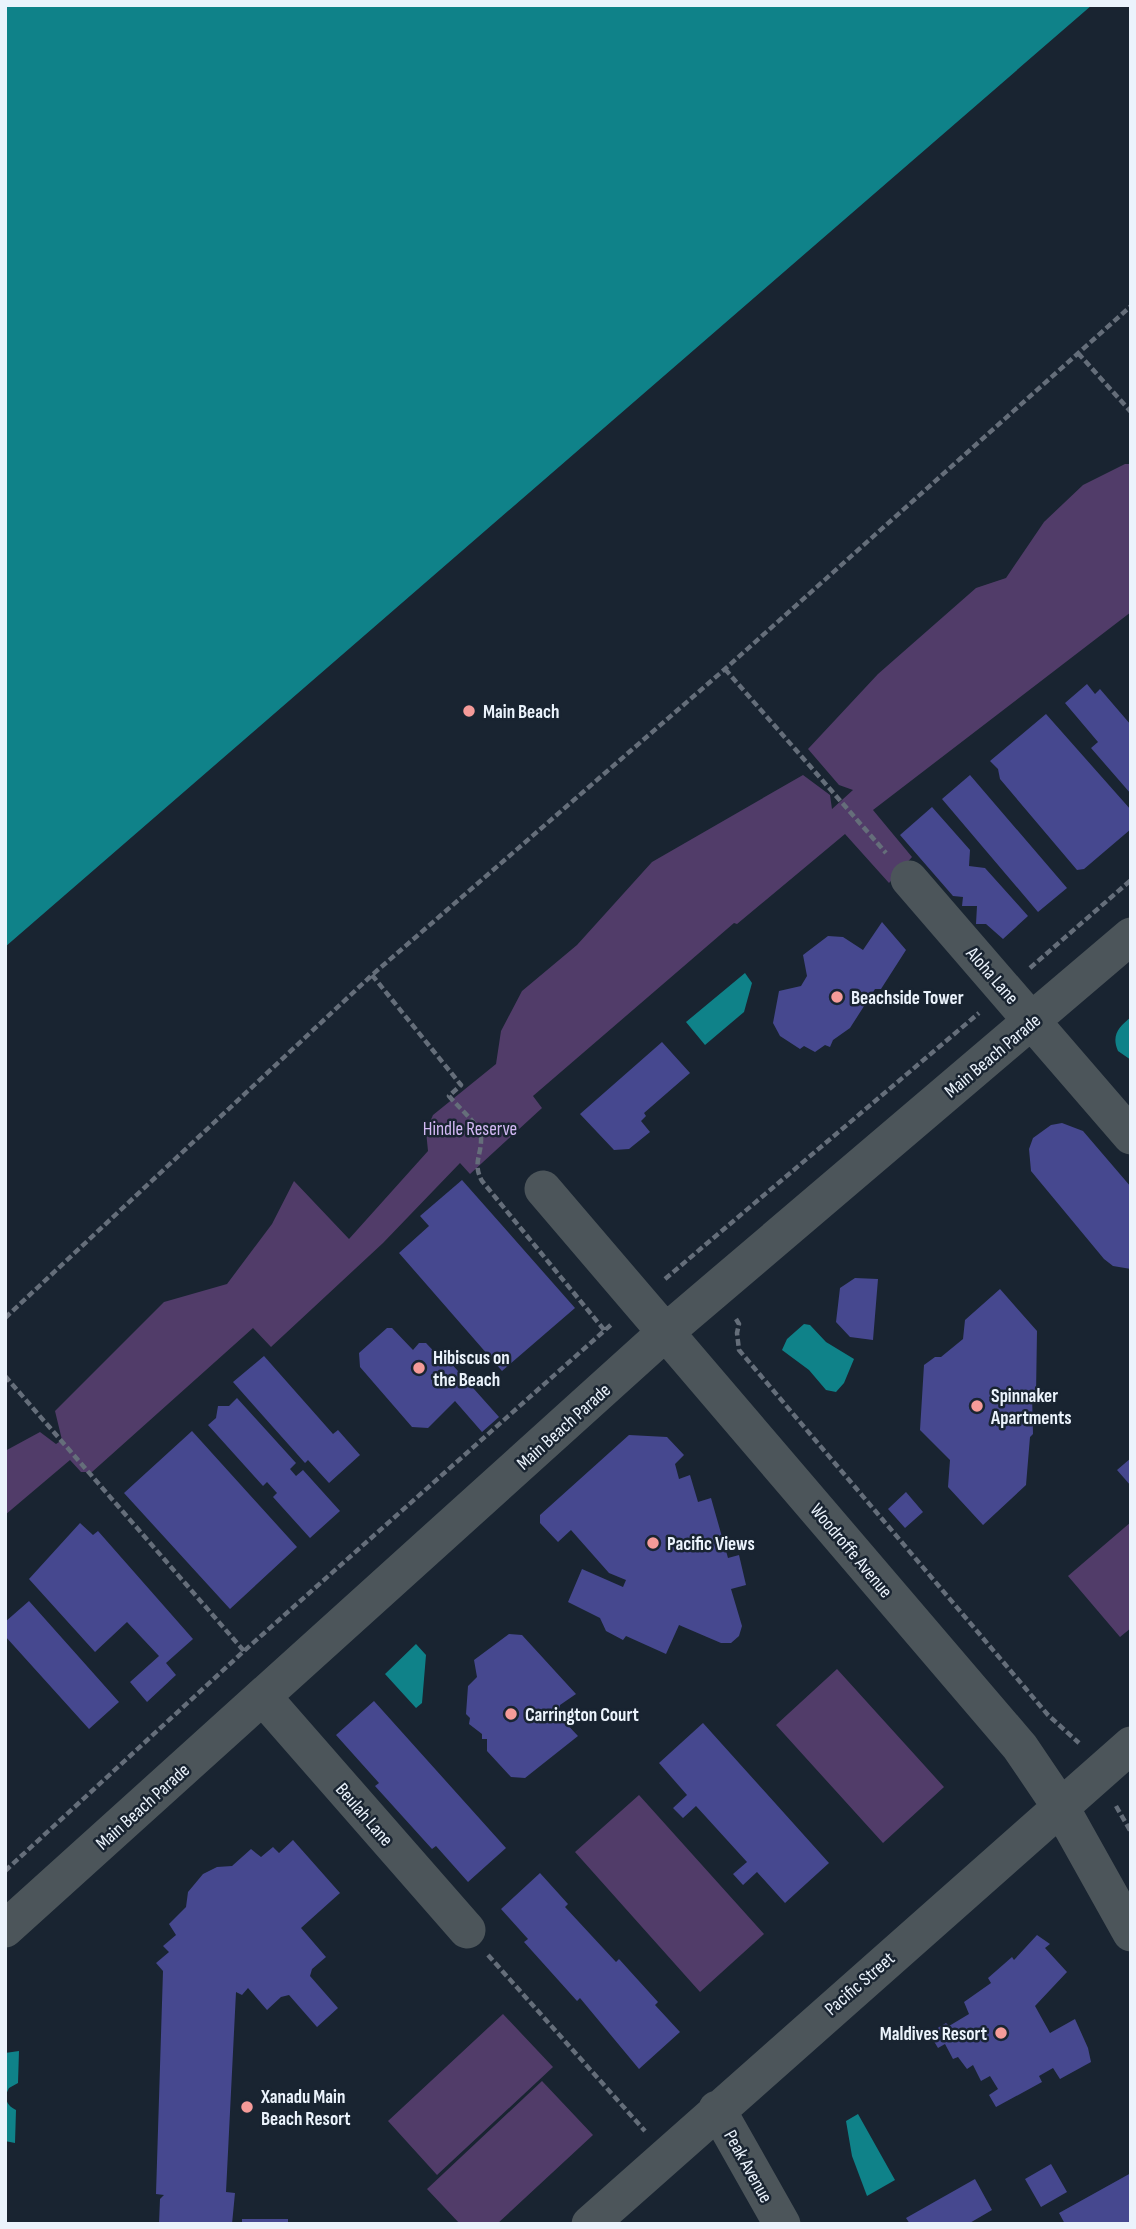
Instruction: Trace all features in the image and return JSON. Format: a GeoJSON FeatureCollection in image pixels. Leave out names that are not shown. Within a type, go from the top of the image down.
{"type":"FeatureCollection","features":[{"type":"Feature","properties":{"kind":"street","name":"Aloha Lane"},"geometry":{"type":"LineString","coordinates":[[909,879],[1131,1136]]}},
{"type":"Feature","properties":{"kind":"street","name":"Main Beach Parade"},"geometry":{"type":"LineString","coordinates":[[5,1929],[667,1331],[1131,936]]}},
{"type":"Feature","properties":{"kind":"street","name":"Woodroffe Avenue"},"geometry":{"type":"LineString","coordinates":[[543,1189],[1020,1747],[1060,1807],[1131,1933]]}},
{"type":"Feature","properties":{"kind":"street","name":"Beulah Lane"},"geometry":{"type":"LineString","coordinates":[[263,1697],[467,1930]]}},
{"type":"Feature","properties":{"kind":"street","name":"Pacific Street"},"geometry":{"type":"LineString","coordinates":[[590,2224],[1131,1745]]}},
{"type":"Feature","properties":{"kind":"street","name":"Peak Avenue"},"geometry":{"type":"LineString","coordinates":[[717,2109],[782,2224]]}},
{"type":"Feature","properties":{"kind":"path"},"geometry":{"type":"LineString","coordinates":[[5,1318],[372,975],[725,669],[1131,306]]}},
{"type":"Feature","properties":{"kind":"path"},"geometry":{"type":"LineString","coordinates":[[1078,352],[1131,412]]}},
{"type":"Feature","properties":{"kind":"path"},"geometry":{"type":"LineString","coordinates":[[725,669],[909,879]]}},
{"type":"Feature","properties":{"kind":"path"},"geometry":{"type":"LineString","coordinates":[[372,975],[461,1085],[449,1096],[470,1121]]}},
{"type":"Feature","properties":{"kind":"path"},"geometry":{"type":"LineString","coordinates":[[684,1262],[739,1324],[739,1350],[1048,1715],[1079,1743]]}},
{"type":"Feature","properties":{"kind":"path"},"geometry":{"type":"LineString","coordinates":[[5,1377],[244,1651]]}},
{"type":"Feature","properties":{"kind":"path"},"geometry":{"type":"LineString","coordinates":[[1114,1803],[1131,1832]]}},
{"type":"Feature","properties":{"kind":"path"},"geometry":{"type":"LineString","coordinates":[[467,1930],[666,2155]]}},
{"type":"Feature","properties":{"kind":"green space","name":"Hindle Reserve"},"geometry":{"type":"Polygon","coordinates":[[[1125,464],[1131,464],[1131,612],[873,810],[912,857],[889,883],[845,834],[737,924],[734,923],[533,1096],[542,1108],[470,1174],[460,1163],[383,1243],[271,1347],[253,1328],[92,1472],[81,1472],[70,1460],[5,1515],[5,1451],[40,1432],[56,1444],[62,1440],[55,1411],[164,1302],[227,1284],[272,1224],[294,1181],[349,1239],[428,1151],[426,1131],[433,1115],[496,1064],[501,1031],[522,991],[577,945],[652,862],[803,775],[830,795],[832,809],[853,790],[839,785],[808,749],[878,674],[976,588],[1006,578],[1044,522],[1083,485],[1125,464]]]}},
{"type":"Feature","properties":{"kind":"green space"},"geometry":{"type":"Polygon","coordinates":[[[1131,1522],[1131,1628],[1120,1637],[1068,1576],[1131,1522]]]}},
{"type":"Feature","properties":{"kind":"green space"},"geometry":{"type":"Polygon","coordinates":[[[837,1669],[944,1787],[883,1843],[776,1725],[837,1669]]]}},
{"type":"Feature","properties":{"kind":"green space"},"geometry":{"type":"Polygon","coordinates":[[[639,1795],[764,1934],[700,1992],[575,1852],[639,1795]]]}},
{"type":"Feature","properties":{"kind":"green space"},"geometry":{"type":"Polygon","coordinates":[[[503,2014],[553,2067],[437,2175],[388,2121],[503,2014]]]}},
{"type":"Feature","properties":{"kind":"green space"},"geometry":{"type":"Polygon","coordinates":[[[542,2081],[593,2135],[497,2224],[460,2224],[427,2189],[542,2081]]]}},
{"type":"Feature","properties":{"kind":"shaded area"},"geometry":{"type":"Polygon","coordinates":[[[5,5],[1092,5],[5,947],[5,5]]]}},
{"type":"Feature","properties":{"kind":"shaded area"},"geometry":{"type":"Polygon","coordinates":[[[745,973],[752,983],[744,1012],[705,1045],[686,1022],[745,973]]]}},
{"type":"Feature","properties":{"kind":"shaded area"},"geometry":{"type":"Polygon","coordinates":[[[1131,1017],[1131,1060],[1118,1051],[1115,1040],[1120,1028],[1131,1017]]]}},
{"type":"Feature","properties":{"kind":"shaded area"},"geometry":{"type":"Polygon","coordinates":[[[804,1324],[810,1325],[826,1342],[854,1359],[844,1383],[836,1392],[826,1390],[809,1370],[782,1350],[787,1339],[804,1324]]]}},
{"type":"Feature","properties":{"kind":"shaded area"},"geometry":{"type":"Polygon","coordinates":[[[416,1644],[426,1655],[422,1703],[416,1708],[385,1674],[416,1644]]]}},
{"type":"Feature","properties":{"kind":"shaded area"},"geometry":{"type":"Polygon","coordinates":[[[19,2051],[18,2083],[9,2088],[6,2095],[8,2104],[16,2110],[15,2143],[5,2141],[5,2053],[19,2051]]]}},
{"type":"Feature","properties":{"kind":"shaded area"},"geometry":{"type":"Polygon","coordinates":[[[858,2114],[895,2180],[867,2196],[852,2156],[846,2121],[858,2114]]]}},
{"type":"Feature","properties":{"kind":"building"},"geometry":{"type":"Polygon","coordinates":[[[1087,684],[1095,694],[1100,689],[1131,725],[1131,794],[1091,748],[1098,742],[1065,703],[1087,684]]]}},
{"type":"Feature","properties":{"kind":"building"},"geometry":{"type":"Polygon","coordinates":[[[1046,714],[1131,810],[1131,829],[1084,869],[1077,870],[1000,779],[998,769],[990,761],[1046,714]]]}},
{"type":"Feature","properties":{"kind":"building"},"geometry":{"type":"Polygon","coordinates":[[[970,775],[1067,888],[1038,912],[942,799],[970,775]]]}},
{"type":"Feature","properties":{"kind":"building"},"geometry":{"type":"Polygon","coordinates":[[[932,807],[970,850],[969,866],[985,868],[1028,916],[1003,939],[986,924],[976,924],[977,906],[962,906],[963,897],[953,896],[900,835],[932,807]]]}},
{"type":"Feature","properties":{"kind":"building"},"geometry":{"type":"Polygon","coordinates":[[[882,922],[906,950],[881,989],[875,989],[850,1028],[833,1040],[830,1047],[825,1045],[815,1052],[804,1046],[800,1049],[780,1036],[773,1023],[779,991],[801,986],[807,976],[803,955],[828,936],[843,937],[863,950],[882,922]]]}},
{"type":"Feature","properties":{"kind":"building"},"geometry":{"type":"Polygon","coordinates":[[[662,1042],[690,1073],[644,1113],[646,1116],[641,1121],[650,1132],[629,1149],[614,1150],[580,1114],[662,1042]]]}},
{"type":"Feature","properties":{"kind":"building"},"geometry":{"type":"Polygon","coordinates":[[[1062,1123],[1083,1131],[1131,1187],[1131,1269],[1113,1266],[1104,1259],[1031,1171],[1029,1149],[1033,1138],[1051,1125],[1062,1123]]]}},
{"type":"Feature","properties":{"kind":"building"},"geometry":{"type":"Polygon","coordinates":[[[462,1180],[575,1308],[502,1371],[399,1253],[429,1226],[420,1216],[462,1180]]]}},
{"type":"Feature","properties":{"kind":"building"},"geometry":{"type":"Polygon","coordinates":[[[855,1278],[878,1279],[873,1340],[850,1337],[836,1322],[840,1288],[855,1278]]]}},
{"type":"Feature","properties":{"kind":"building","name":"Spinnaker Apartments"},"geometry":{"type":"Polygon","coordinates":[[[1000,1289],[1037,1331],[1036,1394],[1032,1394],[1033,1434],[1030,1437],[1026,1485],[983,1525],[948,1487],[950,1460],[920,1430],[924,1365],[935,1357],[941,1357],[963,1339],[965,1320],[1000,1289]]]}},
{"type":"Feature","properties":{"kind":"building"},"geometry":{"type":"Polygon","coordinates":[[[387,1328],[392,1328],[413,1350],[419,1343],[426,1343],[443,1361],[449,1361],[499,1417],[482,1432],[455,1401],[428,1428],[412,1427],[360,1367],[359,1353],[387,1328]]]}},
{"type":"Feature","properties":{"kind":"building"},"geometry":{"type":"Polygon","coordinates":[[[264,1356],[333,1434],[338,1430],[360,1455],[329,1483],[308,1460],[305,1463],[233,1382],[264,1356]]]}},
{"type":"Feature","properties":{"kind":"building"},"geometry":{"type":"Polygon","coordinates":[[[237,1398],[296,1463],[290,1469],[296,1476],[303,1470],[340,1511],[310,1538],[273,1497],[277,1493],[267,1482],[263,1486],[208,1425],[216,1418],[218,1406],[229,1406],[237,1398]]]}},
{"type":"Feature","properties":{"kind":"building"},"geometry":{"type":"Polygon","coordinates":[[[192,1431],[297,1547],[230,1609],[124,1493],[192,1431]]]}},
{"type":"Feature","properties":{"kind":"building","name":"Pacific Views"},"geometry":{"type":"Polygon","coordinates":[[[629,1435],[667,1437],[684,1455],[675,1464],[679,1479],[690,1475],[698,1502],[711,1498],[728,1558],[739,1555],[746,1585],[731,1589],[742,1626],[739,1636],[731,1643],[721,1643],[679,1625],[666,1654],[626,1636],[623,1640],[606,1631],[600,1618],[568,1602],[582,1569],[623,1587],[626,1580],[609,1573],[571,1530],[558,1542],[540,1523],[540,1515],[629,1435]]]}},
{"type":"Feature","properties":{"kind":"building"},"geometry":{"type":"Polygon","coordinates":[[[1131,1458],[1131,1486],[1117,1470],[1131,1458]]]}},
{"type":"Feature","properties":{"kind":"building"},"geometry":{"type":"Polygon","coordinates":[[[906,1492],[923,1512],[905,1528],[888,1509],[906,1492]]]}},
{"type":"Feature","properties":{"kind":"building"},"geometry":{"type":"Polygon","coordinates":[[[80,1523],[93,1535],[98,1531],[193,1639],[166,1663],[176,1675],[147,1702],[130,1682],[159,1656],[127,1622],[95,1652],[29,1579],[80,1523]]]}},
{"type":"Feature","properties":{"kind":"building"},"geometry":{"type":"Polygon","coordinates":[[[29,1601],[119,1702],[89,1729],[5,1636],[5,1622],[29,1601]]]}},
{"type":"Feature","properties":{"kind":"building"},"geometry":{"type":"Polygon","coordinates":[[[509,1634],[522,1635],[576,1694],[560,1705],[559,1716],[578,1736],[525,1778],[511,1777],[487,1751],[487,1739],[482,1739],[482,1734],[469,1724],[470,1718],[466,1714],[468,1686],[477,1677],[474,1660],[509,1634]]]}},
{"type":"Feature","properties":{"kind":"building"},"geometry":{"type":"Polygon","coordinates":[[[374,1701],[506,1848],[468,1882],[436,1846],[432,1849],[375,1786],[379,1783],[336,1735],[374,1701]]]}},
{"type":"Feature","properties":{"kind":"building"},"geometry":{"type":"Polygon","coordinates":[[[703,1723],[829,1863],[785,1903],[757,1872],[743,1885],[733,1874],[747,1862],[696,1806],[683,1818],[673,1808],[687,1795],[659,1763],[703,1723]]]}},
{"type":"Feature","properties":{"kind":"building"},"geometry":{"type":"Polygon","coordinates":[[[293,1840],[340,1893],[301,1928],[326,1957],[312,1969],[310,1976],[338,2008],[317,2027],[289,1995],[281,1997],[267,2010],[248,1988],[242,1995],[236,1992],[226,2192],[235,2193],[232,2224],[159,2224],[160,2199],[164,2195],[156,2194],[163,1971],[156,1963],[169,1952],[163,1946],[176,1935],[169,1924],[186,1907],[188,1892],[203,1874],[217,1867],[232,1866],[251,1849],[261,1857],[273,1847],[279,1853],[293,1840]]]}},
{"type":"Feature","properties":{"kind":"building"},"geometry":{"type":"Polygon","coordinates":[[[540,1873],[568,1904],[565,1907],[616,1962],[619,1959],[658,2002],[655,2005],[680,2032],[639,2069],[580,1998],[577,2001],[524,1942],[528,1939],[501,1909],[540,1873]]]}},
{"type":"Feature","properties":{"kind":"building"},"geometry":{"type":"Polygon","coordinates":[[[1037,1935],[1050,1944],[1045,1948],[1067,1972],[1035,2006],[1050,2033],[1075,2019],[1091,2062],[1060,2079],[1053,2068],[1039,2076],[1042,2082],[996,2107],[989,2095],[998,2089],[990,2076],[981,2081],[973,2065],[967,2069],[958,2057],[953,2059],[945,2044],[938,2048],[929,2033],[946,2023],[949,2026],[969,2014],[964,2002],[991,1983],[988,1978],[1012,1957],[1014,1960],[1037,1935]]]}},
{"type":"Feature","properties":{"kind":"building"},"geometry":{"type":"Polygon","coordinates":[[[1051,2164],[1067,2192],[1041,2207],[1025,2179],[1051,2164]]]}},
{"type":"Feature","properties":{"kind":"building"},"geometry":{"type":"Polygon","coordinates":[[[1131,2173],[1131,2224],[1065,2224],[1059,2213],[1131,2173]]]}},
{"type":"Feature","properties":{"kind":"building"},"geometry":{"type":"Polygon","coordinates":[[[975,2179],[992,2210],[968,2224],[910,2224],[906,2218],[975,2179]]]}},
{"type":"Feature","properties":{"kind":"building"},"geometry":{"type":"Polygon","coordinates":[[[242,2219],[288,2219],[288,2224],[242,2224],[242,2219]]]}},
{"type":"Feature","properties":{"kind":"place","name":"Main Beach"},"geometry":{"type":"Point","coordinates":[469,711]}},
{"type":"Feature","properties":{"kind":"place","name":"Beachside Tower"},"geometry":{"type":"Point","coordinates":[837,997]}},
{"type":"Feature","properties":{"kind":"place","name":"Hibiscus on the Beach"},"geometry":{"type":"Point","coordinates":[419,1368]}},
{"type":"Feature","properties":{"kind":"place","name":"Spinnaker Apartments"},"geometry":{"type":"Point","coordinates":[977,1406]}},
{"type":"Feature","properties":{"kind":"place","name":"Pacific Views"},"geometry":{"type":"Point","coordinates":[653,1543]}},
{"type":"Feature","properties":{"kind":"place","name":"Carrington Court"},"geometry":{"type":"Point","coordinates":[511,1714]}},
{"type":"Feature","properties":{"kind":"place","name":"Maldives Resort"},"geometry":{"type":"Point","coordinates":[1001,2033]}},
{"type":"Feature","properties":{"kind":"place","name":"Xanadu Main Beach Resort"},"geometry":{"type":"Point","coordinates":[247,2107]}}]}
